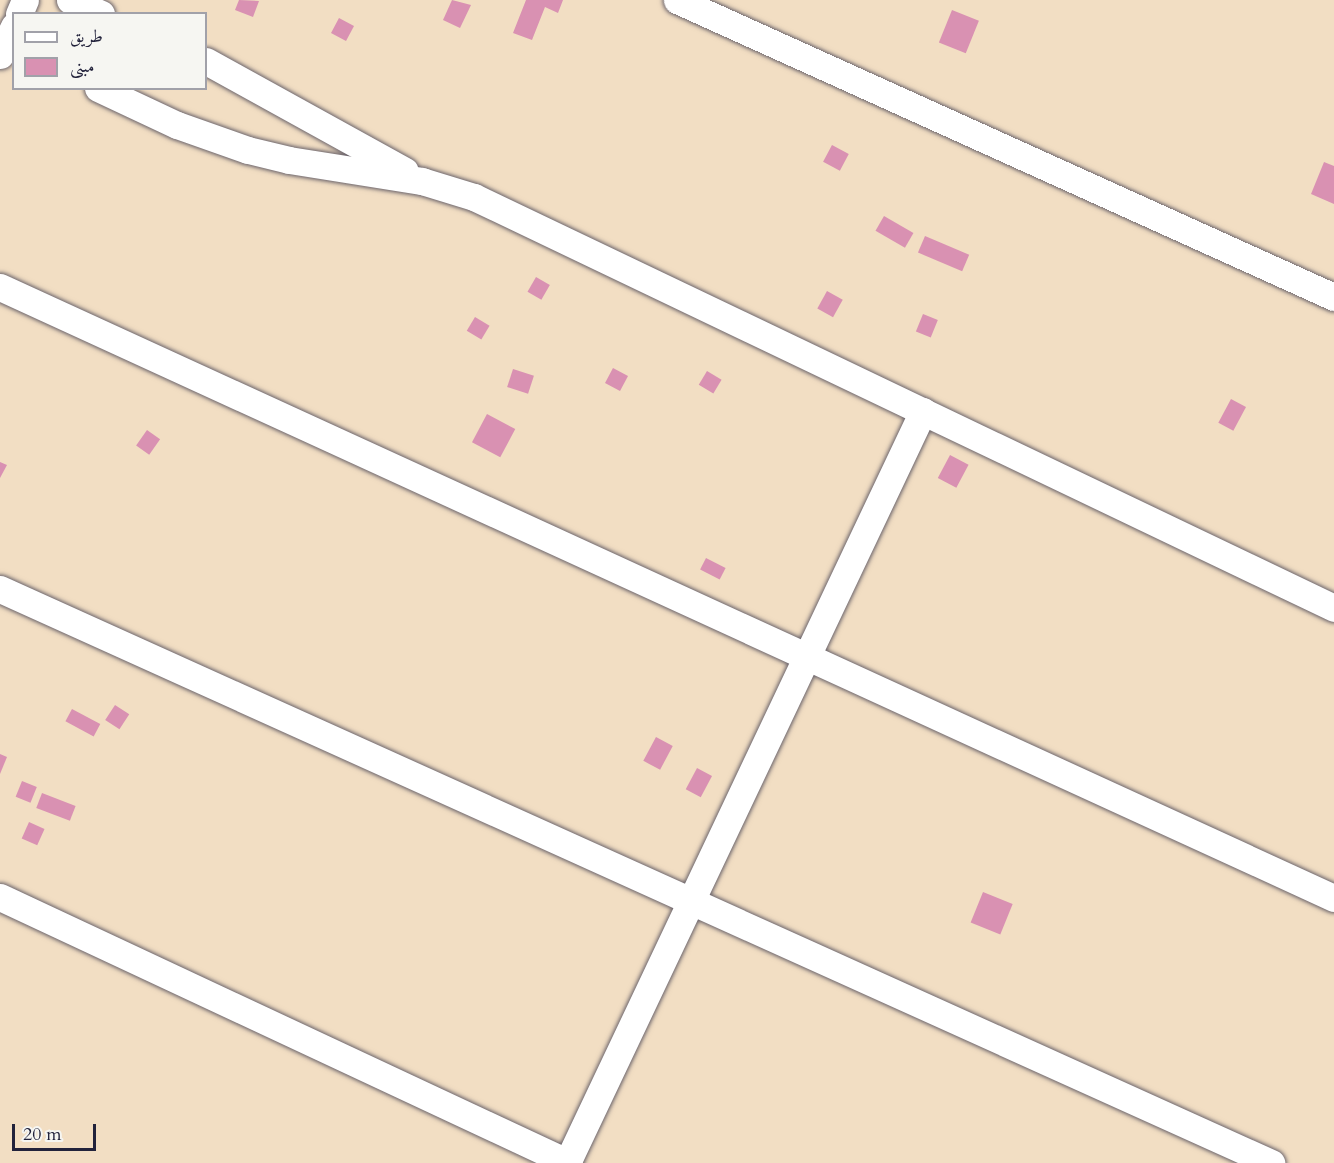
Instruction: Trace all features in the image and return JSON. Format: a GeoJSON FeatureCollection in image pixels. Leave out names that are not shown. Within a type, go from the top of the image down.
{"type":"FeatureCollection","features":[{"type":"Feature","properties":{"kind":"street"},"geometry":{"type":"LineString","coordinates":[[70,0],[97,12]]}},
{"type":"Feature","properties":{"kind":"street"},"geometry":{"type":"LineString","coordinates":[[677,0],[1334,297]]}},
{"type":"Feature","properties":{"kind":"street"},"geometry":{"type":"LineString","coordinates":[[207,62],[422,180]]}},
{"type":"Feature","properties":{"kind":"street"},"geometry":{"type":"LineString","coordinates":[[102,90],[177,125],[248,150],[289,160],[422,180],[474,197],[1334,608]]}},
{"type":"Feature","properties":{"kind":"street"},"geometry":{"type":"LineString","coordinates":[[0,287],[1334,898]]}},
{"type":"Feature","properties":{"kind":"street"},"geometry":{"type":"LineString","coordinates":[[0,897],[568,1163],[923,411]]}},
{"type":"Feature","properties":{"kind":"street"},"geometry":{"type":"LineString","coordinates":[[0,589],[1271,1163]]}},
{"type":"Feature","properties":{"kind":"building"},"geometry":{"type":"Polygon","coordinates":[[[239,0],[259,1],[253,17],[235,10],[239,0]]]}},
{"type":"Feature","properties":{"kind":"building"},"geometry":{"type":"Polygon","coordinates":[[[452,0],[471,5],[460,28],[443,20],[452,0]]]}},
{"type":"Feature","properties":{"kind":"building"},"geometry":{"type":"Polygon","coordinates":[[[526,0],[563,0],[558,13],[545,7],[532,40],[513,33],[526,0]]]}},
{"type":"Feature","properties":{"kind":"building"},"geometry":{"type":"Polygon","coordinates":[[[952,10],[979,21],[966,53],[939,42],[952,10]]]}},
{"type":"Feature","properties":{"kind":"building"},"geometry":{"type":"Polygon","coordinates":[[[339,18],[354,26],[346,41],[331,33],[339,18]]]}},
{"type":"Feature","properties":{"kind":"building"},"geometry":{"type":"Polygon","coordinates":[[[832,145],[849,154],[840,171],[823,162],[832,145]]]}},
{"type":"Feature","properties":{"kind":"building"},"geometry":{"type":"Polygon","coordinates":[[[1324,162],[1334,166],[1334,204],[1311,194],[1324,162]]]}},
{"type":"Feature","properties":{"kind":"building"},"geometry":{"type":"Polygon","coordinates":[[[884,216],[913,233],[905,248],[876,231],[884,216]]]}},
{"type":"Feature","properties":{"kind":"building"},"geometry":{"type":"Polygon","coordinates":[[[925,236],[969,255],[962,271],[918,253],[925,236]]]}},
{"type":"Feature","properties":{"kind":"building"},"geometry":{"type":"Polygon","coordinates":[[[536,277],[550,285],[541,300],[528,292],[536,277]]]}},
{"type":"Feature","properties":{"kind":"building"},"geometry":{"type":"Polygon","coordinates":[[[827,291],[843,300],[833,317],[817,308],[827,291]]]}},
{"type":"Feature","properties":{"kind":"building"},"geometry":{"type":"Polygon","coordinates":[[[923,314],[938,320],[931,338],[916,332],[923,314]]]}},
{"type":"Feature","properties":{"kind":"building"},"geometry":{"type":"Polygon","coordinates":[[[475,317],[490,326],[481,339],[467,331],[475,317]]]}},
{"type":"Feature","properties":{"kind":"building"},"geometry":{"type":"Polygon","coordinates":[[[613,368],[628,376],[620,391],[605,383],[613,368]]]}},
{"type":"Feature","properties":{"kind":"building"},"geometry":{"type":"Polygon","coordinates":[[[513,369],[534,376],[528,394],[507,387],[513,369]]]}},
{"type":"Feature","properties":{"kind":"building"},"geometry":{"type":"Polygon","coordinates":[[[707,371],[722,380],[713,393],[699,385],[707,371]]]}},
{"type":"Feature","properties":{"kind":"building"},"geometry":{"type":"Polygon","coordinates":[[[1231,399],[1246,407],[1233,431],[1218,423],[1231,399]]]}},
{"type":"Feature","properties":{"kind":"building"},"geometry":{"type":"Polygon","coordinates":[[[487,414],[515,429],[500,457],[472,442],[487,414]]]}},
{"type":"Feature","properties":{"kind":"building"},"geometry":{"type":"Polygon","coordinates":[[[147,430],[160,439],[149,455],[136,446],[147,430]]]}},
{"type":"Feature","properties":{"kind":"building"},"geometry":{"type":"Polygon","coordinates":[[[950,455],[969,465],[956,488],[938,478],[950,455]]]}},
{"type":"Feature","properties":{"kind":"building"},"geometry":{"type":"Polygon","coordinates":[[[0,462],[7,465],[0,478],[0,462]]]}},
{"type":"Feature","properties":{"kind":"building"},"geometry":{"type":"Polygon","coordinates":[[[706,558],[726,568],[720,580],[700,570],[706,558]]]}},
{"type":"Feature","properties":{"kind":"building"},"geometry":{"type":"Polygon","coordinates":[[[115,705],[129,714],[119,729],[105,720],[115,705]]]}},
{"type":"Feature","properties":{"kind":"building"},"geometry":{"type":"Polygon","coordinates":[[[72,709],[100,724],[94,736],[65,721],[72,709]]]}},
{"type":"Feature","properties":{"kind":"building"},"geometry":{"type":"Polygon","coordinates":[[[656,737],[673,746],[660,770],[643,761],[656,737]]]}},
{"type":"Feature","properties":{"kind":"building"},"geometry":{"type":"Polygon","coordinates":[[[0,754],[7,757],[0,774],[0,754]]]}},
{"type":"Feature","properties":{"kind":"building"},"geometry":{"type":"Polygon","coordinates":[[[697,768],[712,776],[701,797],[686,789],[697,768]]]}},
{"type":"Feature","properties":{"kind":"building"},"geometry":{"type":"Polygon","coordinates":[[[22,781],[37,787],[30,803],[16,797],[22,781]]]}},
{"type":"Feature","properties":{"kind":"building"},"geometry":{"type":"Polygon","coordinates":[[[42,793],[76,806],[70,821],[36,808],[42,793]]]}},
{"type":"Feature","properties":{"kind":"building"},"geometry":{"type":"Polygon","coordinates":[[[29,822],[45,829],[37,845],[22,838],[29,822]]]}},
{"type":"Feature","properties":{"kind":"building"},"geometry":{"type":"Polygon","coordinates":[[[983,892],[1013,904],[1000,935],[971,923],[983,892]]]}}]}
